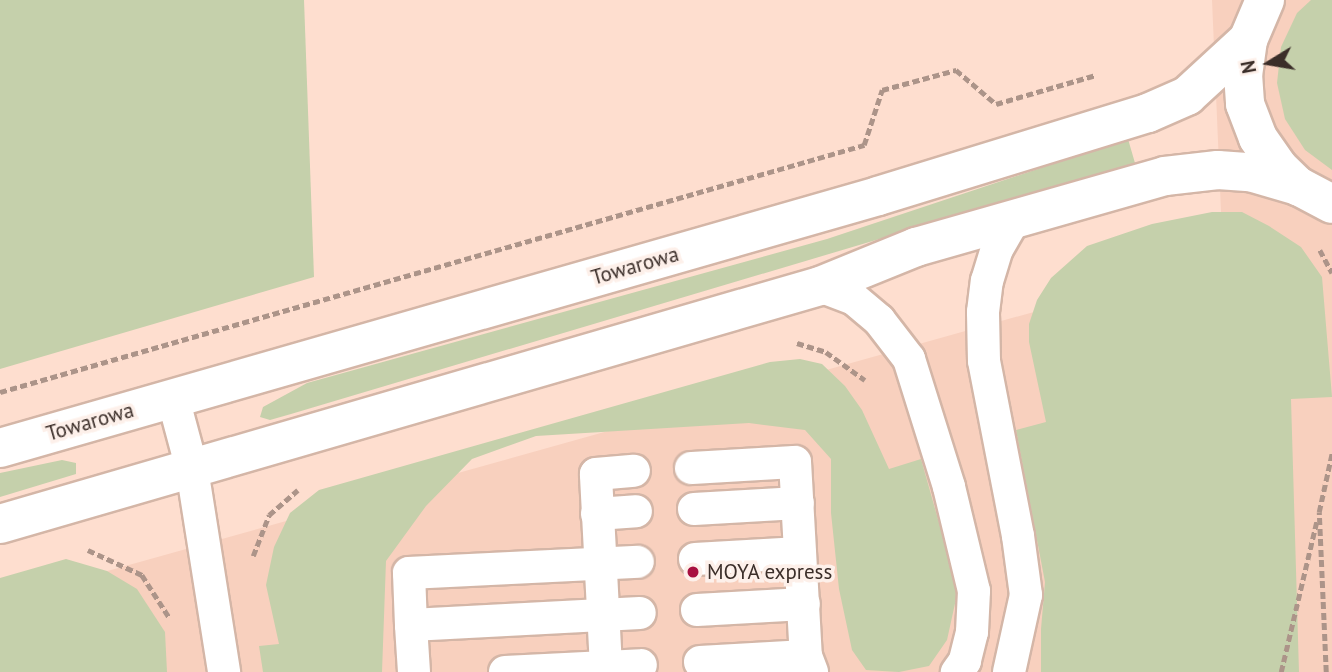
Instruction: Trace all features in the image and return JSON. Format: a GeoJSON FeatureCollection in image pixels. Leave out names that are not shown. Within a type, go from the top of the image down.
{"type":"FeatureCollection","features":[{"type":"Feature","properties":{"kind":"street"},"geometry":{"type":"LineString","coordinates":[[1265,0],[1248,40],[1243,74],[1245,104],[1258,138],[1278,167],[1298,186]]}},
{"type":"Feature","properties":{"kind":"street","name":"Towarowa"},"geometry":{"type":"LineString","coordinates":[[0,447],[878,196],[1161,108],[1187,96],[1248,40]]}},
{"type":"Feature","properties":{"kind":"street"},"geometry":{"type":"LineString","coordinates":[[0,524],[820,286],[916,247],[1165,176],[1218,170],[1251,172],[1298,186],[1332,204]]}},
{"type":"Feature","properties":{"kind":"lane"},"geometry":{"type":"LineString","coordinates":[[1009,672],[1026,595],[1018,536],[984,361],[983,312],[987,281],[997,249],[1014,219]]}},
{"type":"Feature","properties":{"kind":"lane"},"geometry":{"type":"LineString","coordinates":[[820,286],[854,299],[879,320],[909,359],[949,486],[974,591],[972,632],[965,661],[957,672]]}},
{"type":"Feature","properties":{"kind":"lane"},"geometry":{"type":"LineString","coordinates":[[173,398],[192,469],[224,672]]}},
{"type":"Feature","properties":{"kind":"lane"},"geometry":{"type":"LineString","coordinates":[[691,468],[795,462],[809,664],[700,662]]}},
{"type":"Feature","properties":{"kind":"lane"},"geometry":{"type":"LineString","coordinates":[[606,667],[596,474],[634,471]]}},
{"type":"Feature","properties":{"kind":"lane"},"geometry":{"type":"LineString","coordinates":[[694,509],[797,503]]}},
{"type":"Feature","properties":{"kind":"lane"},"geometry":{"type":"LineString","coordinates":[[597,514],[636,511]]}},
{"type":"Feature","properties":{"kind":"lane"},"geometry":{"type":"LineString","coordinates":[[695,559],[800,553]]}},
{"type":"Feature","properties":{"kind":"lane"},"geometry":{"type":"LineString","coordinates":[[414,672],[409,573],[638,562]]}},
{"type":"Feature","properties":{"kind":"lane"},"geometry":{"type":"LineString","coordinates":[[697,610],[804,604]]}},
{"type":"Feature","properties":{"kind":"lane"},"geometry":{"type":"LineString","coordinates":[[411,625],[640,613]]}},
{"type":"Feature","properties":{"kind":"lane"},"geometry":{"type":"LineString","coordinates":[[505,672],[641,665]]}},
{"type":"Feature","properties":{"kind":"path"},"geometry":{"type":"LineString","coordinates":[[0,392],[864,145],[882,90],[956,70],[996,104],[1110,71]]}},
{"type":"Feature","properties":{"kind":"path"},"geometry":{"type":"LineString","coordinates":[[1319,249],[1332,273]]}},
{"type":"Feature","properties":{"kind":"path"},"geometry":{"type":"LineString","coordinates":[[790,341],[827,352],[868,383]]}},
{"type":"Feature","properties":{"kind":"path"},"geometry":{"type":"LineString","coordinates":[[1281,672],[1332,453]]}},
{"type":"Feature","properties":{"kind":"path"},"geometry":{"type":"LineString","coordinates":[[252,558],[269,515],[306,482]]}},
{"type":"Feature","properties":{"kind":"path"},"geometry":{"type":"LineString","coordinates":[[1319,512],[1326,672]]}},
{"type":"Feature","properties":{"kind":"path"},"geometry":{"type":"LineString","coordinates":[[86,550],[142,575],[181,636],[218,629]]}},
{"type":"Feature","properties":{"kind":"shaded area"},"geometry":{"type":"Polygon","coordinates":[[[1212,0],[1332,0],[1332,672],[0,672],[0,601],[1223,259],[1212,0]]]}},
{"type":"Feature","properties":{"kind":"green space"},"geometry":{"type":"Polygon","coordinates":[[[0,0],[304,0],[314,277],[0,369],[0,0]]]}},
{"type":"Feature","properties":{"kind":"green space"},"geometry":{"type":"Polygon","coordinates":[[[1311,0],[1332,0],[1332,170],[1305,150],[1285,119],[1277,83],[1281,47],[1297,13],[1311,0]]]}},
{"type":"Feature","properties":{"kind":"green space"},"geometry":{"type":"Polygon","coordinates":[[[1128,139],[1135,163],[291,414],[270,420],[260,417],[263,407],[307,383],[827,239],[1128,139]]]}},
{"type":"Feature","properties":{"kind":"green space"},"geometry":{"type":"Polygon","coordinates":[[[1212,212],[1242,212],[1269,226],[1301,247],[1322,277],[1332,397],[1291,399],[1299,672],[1041,672],[1045,582],[1016,430],[1046,422],[1029,342],[1029,324],[1037,300],[1051,278],[1087,246],[1152,224],[1212,212]]]}},
{"type":"Feature","properties":{"kind":"green space"},"geometry":{"type":"Polygon","coordinates":[[[800,359],[822,364],[845,386],[862,410],[889,469],[921,459],[958,590],[947,640],[929,666],[899,672],[866,670],[852,650],[839,589],[831,513],[831,459],[805,430],[749,423],[536,436],[472,459],[426,506],[386,561],[382,672],[263,672],[259,646],[279,644],[266,585],[274,547],[290,513],[319,490],[770,362],[800,359]]]}},
{"type":"Feature","properties":{"kind":"green space"},"geometry":{"type":"Polygon","coordinates":[[[62,460],[76,463],[76,474],[0,497],[0,473],[62,460]]]}},
{"type":"Feature","properties":{"kind":"green space"},"geometry":{"type":"Polygon","coordinates":[[[66,559],[107,571],[137,589],[165,632],[167,672],[0,672],[0,578],[66,559]]]}},
{"type":"Feature","properties":{"kind":"place","name":"MOYA express"},"geometry":{"type":"Point","coordinates":[693,572]}}]}
